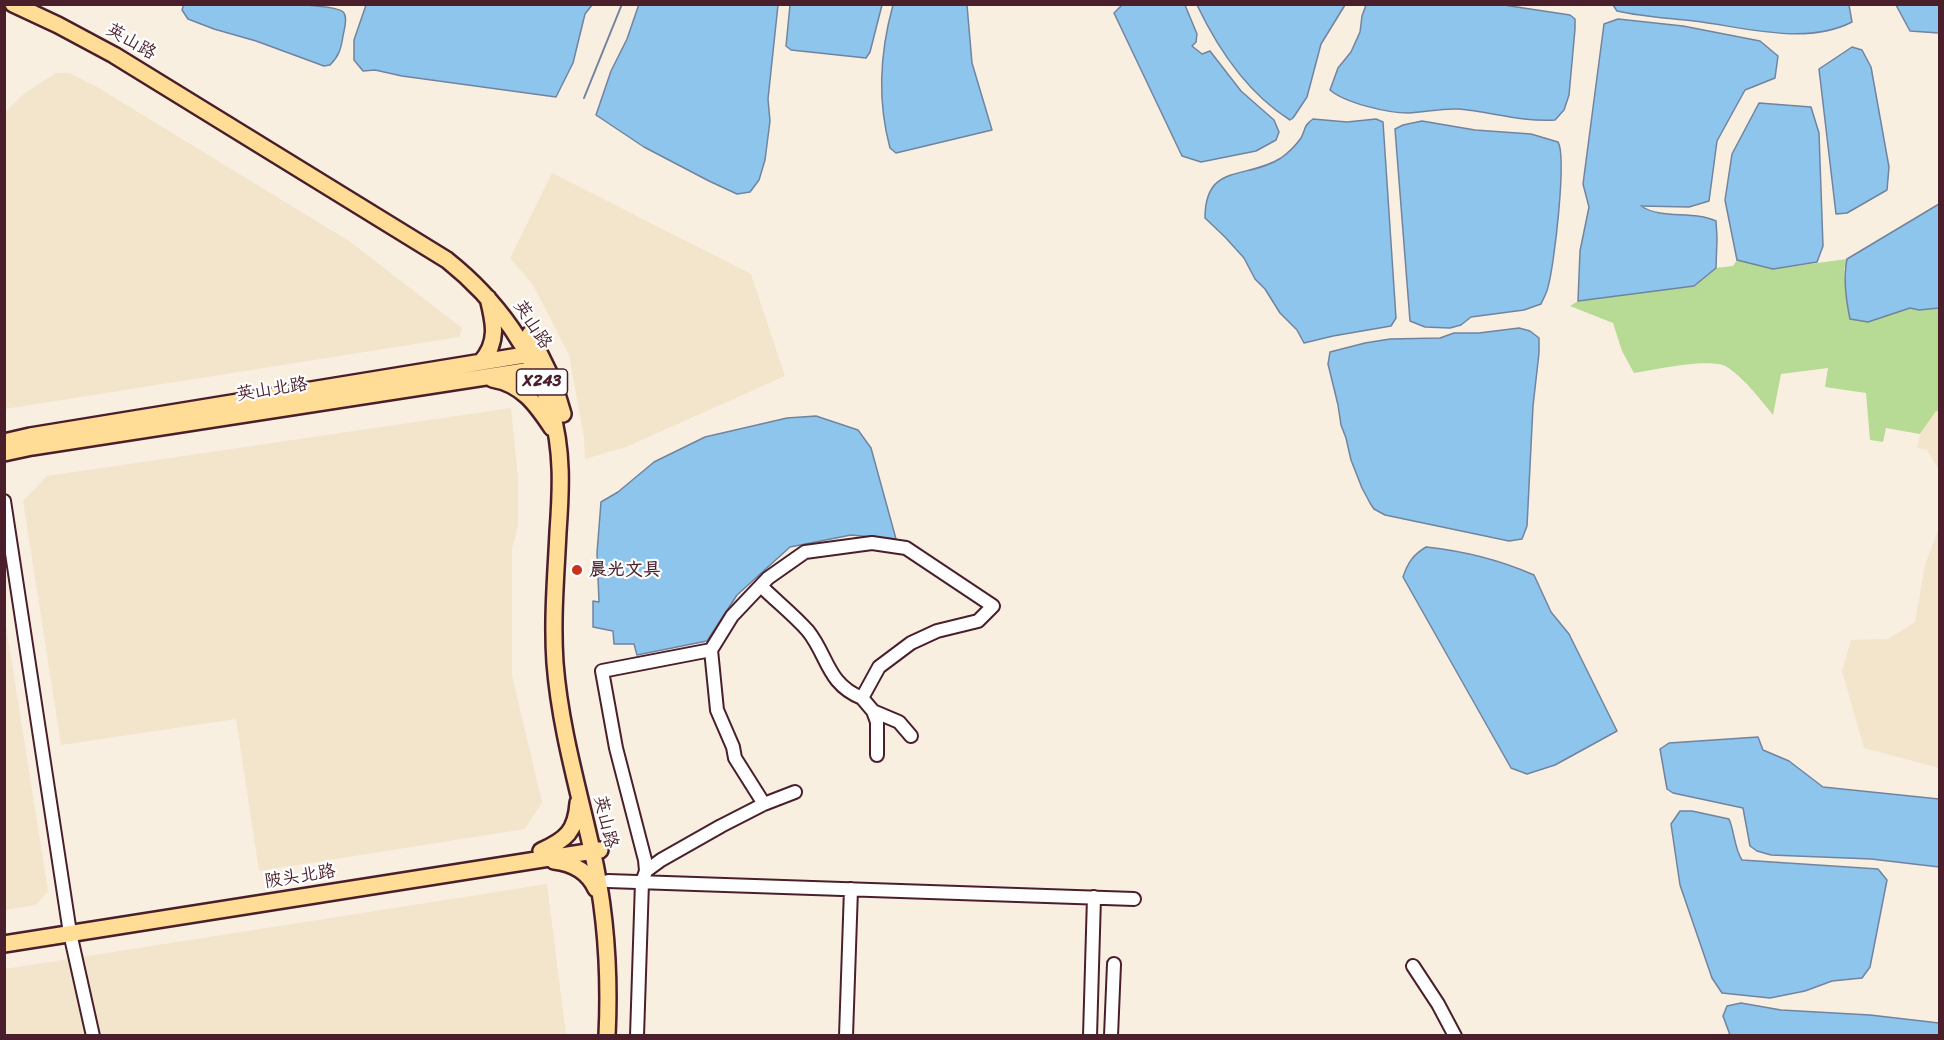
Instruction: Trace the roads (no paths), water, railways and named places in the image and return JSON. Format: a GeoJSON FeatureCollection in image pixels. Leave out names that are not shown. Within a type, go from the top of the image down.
{"type":"FeatureCollection","features":[{"type":"Feature","properties":{"kind":"main road","name":"英山路"},"geometry":{"type":"LineString","coordinates":[[13,4],[86,39],[151,77],[432,250],[468,277],[487,295],[534,353]]}},
{"type":"Feature","properties":{"kind":"main road","name":"英山路"},"geometry":{"type":"LineString","coordinates":[[39,4],[119,46],[453,251],[495,288],[513,310],[562,409],[571,464],[572,492],[564,618],[568,690],[596,846],[608,981],[607,1035]]}},
{"type":"Feature","properties":{"kind":"main road"},"geometry":{"type":"LineString","coordinates":[[487,295],[495,333],[482,370],[522,389],[538,407],[558,438]]}},
{"type":"Feature","properties":{"kind":"main road","name":"英山北路"},"geometry":{"type":"LineString","coordinates":[[4,453],[482,370],[534,353]]}},
{"type":"Feature","properties":{"kind":"main road","name":"英山路"},"geometry":{"type":"LineString","coordinates":[[542,369],[558,438],[561,492],[554,618],[555,664],[562,718],[577,788],[608,881],[617,955],[617,1035]]}},
{"type":"Feature","properties":{"kind":"main road","name":"英山北路"},"geometry":{"type":"LineString","coordinates":[[4,442],[41,434],[482,370],[542,369]]}},
{"type":"Feature","properties":{"kind":"main road"},"geometry":{"type":"LineString","coordinates":[[541,855],[571,830],[577,813],[577,788]]}},
{"type":"Feature","properties":{"kind":"main road","name":"陂头北路"},"geometry":{"type":"LineString","coordinates":[[4,944],[70,930],[596,846]]}},
{"type":"Feature","properties":{"kind":"main road"},"geometry":{"type":"LineString","coordinates":[[541,855],[581,870],[594,885],[601,903]]}},
{"type":"Feature","properties":{"kind":"main road","name":"陂头北路"},"geometry":{"type":"LineString","coordinates":[[4,936],[70,930]]}},
{"type":"Feature","properties":{"kind":"street"},"geometry":{"type":"LineString","coordinates":[[4,501],[70,930],[93,1035]]}},
{"type":"Feature","properties":{"kind":"street"},"geometry":{"type":"LineString","coordinates":[[765,804],[735,758],[733,747],[717,710],[711,650],[732,616],[768,578],[805,552],[872,543],[906,549],[993,606],[978,621],[937,631],[911,644],[879,667],[862,698]]}},
{"type":"Feature","properties":{"kind":"street"},"geometry":{"type":"LineString","coordinates":[[761,585],[809,633],[825,663],[847,692],[862,698],[873,711],[877,722],[877,755]]}},
{"type":"Feature","properties":{"kind":"street"},"geometry":{"type":"LineString","coordinates":[[637,1035],[645,860],[616,747],[602,671],[711,650]]}},
{"type":"Feature","properties":{"kind":"street"},"geometry":{"type":"LineString","coordinates":[[873,711],[899,722],[911,736]]}},
{"type":"Feature","properties":{"kind":"street"},"geometry":{"type":"LineString","coordinates":[[644,876],[661,860],[721,826],[795,792]]}},
{"type":"Feature","properties":{"kind":"street"},"geometry":{"type":"LineString","coordinates":[[608,881],[644,876],[851,889],[1134,899]]}},
{"type":"Feature","properties":{"kind":"street"},"geometry":{"type":"LineString","coordinates":[[846,1035],[851,889]]}},
{"type":"Feature","properties":{"kind":"street"},"geometry":{"type":"LineString","coordinates":[[1090,1035],[1094,897]]}},
{"type":"Feature","properties":{"kind":"street"},"geometry":{"type":"LineString","coordinates":[[1111,1035],[1114,964]]}},
{"type":"Feature","properties":{"kind":"street"},"geometry":{"type":"LineString","coordinates":[[1413,966],[1455,1035]]}},
{"type":"Feature","properties":{"kind":"water"},"geometry":{"type":"Polygon","coordinates":[[[184,4],[296,4],[336,9],[344,13],[346,18],[338,55],[330,65],[324,66],[188,19],[182,10],[184,4]]]}},
{"type":"Feature","properties":{"kind":"water"},"geometry":{"type":"Polygon","coordinates":[[[366,4],[592,5],[585,14],[573,63],[556,97],[402,76],[375,70],[363,71],[354,60],[354,40],[366,4]]]}},
{"type":"Feature","properties":{"kind":"water"},"geometry":{"type":"Polygon","coordinates":[[[639,4],[778,5],[768,99],[770,121],[765,160],[759,180],[750,192],[737,194],[709,181],[644,147],[596,115],[611,71],[627,39],[639,4]]]}},
{"type":"Feature","properties":{"kind":"water"},"geometry":{"type":"Polygon","coordinates":[[[1123,4],[1185,5],[1197,34],[1196,42],[1192,46],[1202,54],[1210,51],[1241,91],[1274,120],[1279,132],[1276,140],[1256,151],[1201,162],[1182,156],[1114,13],[1123,4]]]}},
{"type":"Feature","properties":{"kind":"water"},"geometry":{"type":"Polygon","coordinates":[[[1497,4],[1570,15],[1575,19],[1569,95],[1564,110],[1555,120],[1519,118],[1459,109],[1408,113],[1389,111],[1356,103],[1330,90],[1338,68],[1351,52],[1360,32],[1366,5],[1497,4]]]}},
{"type":"Feature","properties":{"kind":"water"},"geometry":{"type":"Polygon","coordinates":[[[790,5],[882,5],[870,52],[866,58],[791,50],[786,46],[790,5]]]}},
{"type":"Feature","properties":{"kind":"water"},"geometry":{"type":"Polygon","coordinates":[[[893,5],[967,5],[972,63],[992,130],[896,153],[890,148],[883,112],[882,76],[885,40],[893,5]]]}},
{"type":"Feature","properties":{"kind":"water"},"geometry":{"type":"Polygon","coordinates":[[[1197,5],[1345,5],[1321,44],[1307,97],[1293,118],[1290,120],[1260,97],[1235,69],[1214,38],[1197,5]]]}},
{"type":"Feature","properties":{"kind":"water"},"geometry":{"type":"Polygon","coordinates":[[[1613,5],[1849,5],[1852,22],[1815,33],[1774,33],[1627,13],[1617,11],[1613,5]]]}},
{"type":"Feature","properties":{"kind":"water"},"geometry":{"type":"Polygon","coordinates":[[[1896,5],[1939,5],[1939,33],[1910,31],[1896,5]]]}},
{"type":"Feature","properties":{"kind":"water"},"geometry":{"type":"Polygon","coordinates":[[[1618,19],[1683,26],[1760,41],[1778,56],[1775,78],[1745,90],[1717,141],[1709,201],[1689,207],[1641,206],[1658,213],[1698,216],[1716,221],[1716,268],[1694,286],[1578,301],[1580,251],[1589,207],[1583,184],[1604,24],[1618,19]]]}},
{"type":"Feature","properties":{"kind":"water"},"geometry":{"type":"Polygon","coordinates":[[[1852,47],[1862,50],[1871,67],[1889,167],[1887,190],[1847,213],[1836,214],[1819,69],[1852,47]]]}},
{"type":"Feature","properties":{"kind":"water"},"geometry":{"type":"Polygon","coordinates":[[[1759,103],[1811,107],[1819,133],[1823,246],[1817,262],[1773,269],[1737,260],[1725,200],[1732,154],[1759,103]]]}},
{"type":"Feature","properties":{"kind":"water"},"geometry":{"type":"Polygon","coordinates":[[[1313,119],[1347,122],[1376,119],[1383,122],[1396,318],[1391,326],[1304,343],[1297,330],[1280,313],[1265,289],[1255,279],[1244,258],[1205,218],[1207,200],[1212,188],[1220,180],[1268,165],[1281,158],[1299,141],[1306,126],[1313,119]]]}},
{"type":"Feature","properties":{"kind":"water"},"geometry":{"type":"Polygon","coordinates":[[[1422,121],[1475,130],[1531,134],[1558,142],[1561,168],[1556,236],[1551,276],[1541,304],[1524,310],[1471,317],[1461,325],[1450,328],[1425,327],[1410,321],[1395,129],[1422,121]]]}},
{"type":"Feature","properties":{"kind":"water"},"geometry":{"type":"Polygon","coordinates":[[[1939,204],[1939,308],[1919,310],[1910,308],[1868,322],[1850,319],[1845,274],[1847,259],[1939,204]]]}},
{"type":"Feature","properties":{"kind":"water"},"geometry":{"type":"Polygon","coordinates":[[[1519,328],[1530,331],[1539,338],[1527,526],[1522,539],[1509,541],[1385,515],[1374,509],[1362,488],[1351,460],[1341,425],[1328,364],[1330,352],[1390,339],[1440,338],[1454,333],[1479,333],[1519,328]]]}},
{"type":"Feature","properties":{"kind":"water"},"geometry":{"type":"Polygon","coordinates":[[[816,416],[858,430],[871,448],[896,539],[851,535],[790,547],[737,595],[707,641],[637,655],[634,644],[614,644],[613,631],[593,627],[593,601],[599,602],[597,553],[601,502],[618,492],[654,462],[705,437],[787,418],[816,416]]]}},
{"type":"Feature","properties":{"kind":"water"},"geometry":{"type":"Polygon","coordinates":[[[1426,547],[1482,557],[1534,575],[1551,612],[1569,634],[1617,731],[1555,765],[1527,774],[1511,768],[1403,577],[1412,559],[1426,547]]]}},
{"type":"Feature","properties":{"kind":"water"},"geometry":{"type":"Polygon","coordinates":[[[1758,737],[1763,750],[1789,761],[1823,787],[1939,799],[1939,867],[1871,859],[1771,855],[1757,851],[1750,846],[1743,808],[1673,793],[1667,789],[1660,749],[1669,743],[1758,737]]]}},
{"type":"Feature","properties":{"kind":"water"},"geometry":{"type":"Polygon","coordinates":[[[1680,811],[1692,811],[1729,819],[1742,860],[1878,869],[1887,880],[1870,967],[1862,978],[1832,981],[1805,991],[1770,998],[1722,993],[1712,978],[1680,885],[1671,824],[1680,811]]]}},
{"type":"Feature","properties":{"kind":"water"},"geometry":{"type":"Polygon","coordinates":[[[1741,1003],[1781,1010],[1870,1015],[1939,1023],[1939,1035],[1730,1035],[1723,1016],[1727,1006],[1741,1003]]]}},
{"type":"Feature","properties":{"kind":"waterway"},"geometry":{"type":"LineString","coordinates":[[584,98],[622,4]]}},
{"type":"Feature","properties":{"kind":"place","name":"晨光文具"},"geometry":{"type":"Point","coordinates":[577,570]}}]}
